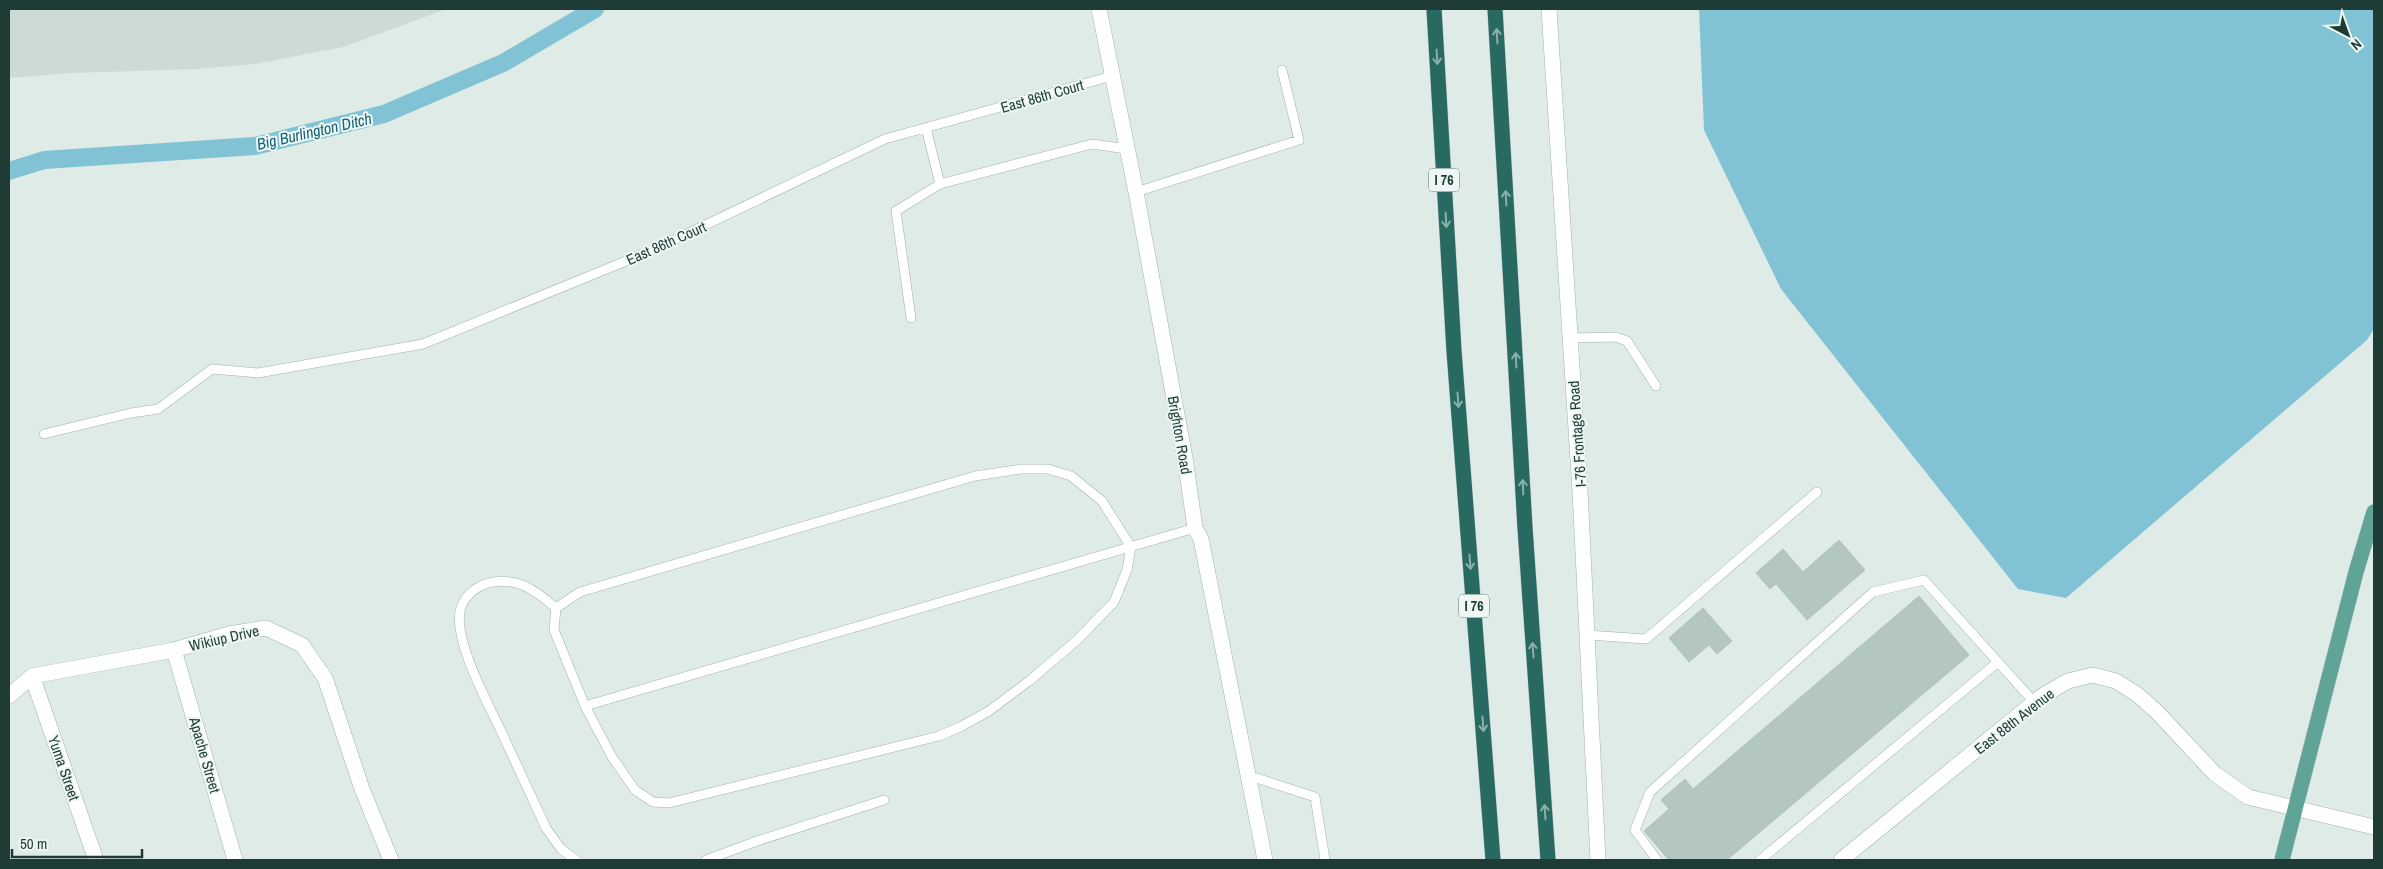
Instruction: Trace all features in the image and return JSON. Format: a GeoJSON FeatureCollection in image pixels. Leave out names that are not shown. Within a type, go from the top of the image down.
{"type":"FeatureCollection","features":[{"type":"Feature","properties":{"kind":"highway","name":"I 76"},"geometry":{"type":"LineString","coordinates":[[1434,9],[1454,351],[1493,860]]}},
{"type":"Feature","properties":{"kind":"highway"},"geometry":{"type":"LineString","coordinates":[[1495,9],[1525,528],[1548,860]]}},
{"type":"Feature","properties":{"kind":"main road"},"geometry":{"type":"LineString","coordinates":[[2282,860],[2356,572],[2374,512]]}},
{"type":"Feature","properties":{"kind":"street","name":"Brighton Road"},"geometry":{"type":"LineString","coordinates":[[1099,9],[1136,192],[1185,458],[1195,528],[1201,539],[1265,860]]}},
{"type":"Feature","properties":{"kind":"street","name":"I-76 Frontage Road"},"geometry":{"type":"LineString","coordinates":[[1549,9],[1570,338],[1598,860]]}},
{"type":"Feature","properties":{"kind":"street","name":"Wikiup Drive"},"geometry":{"type":"LineString","coordinates":[[32,676],[174,650],[229,634],[266,628],[302,645],[325,678],[362,789],[391,860]]}},
{"type":"Feature","properties":{"kind":"street","name":"Apache Street"},"geometry":{"type":"LineString","coordinates":[[174,650],[235,860]]}},
{"type":"Feature","properties":{"kind":"street"},"geometry":{"type":"LineString","coordinates":[[9,696],[32,676]]}},
{"type":"Feature","properties":{"kind":"street","name":"Yuma Street"},"geometry":{"type":"LineString","coordinates":[[32,676],[96,860]]}},
{"type":"Feature","properties":{"kind":"street","name":"East 88th Avenue"},"geometry":{"type":"LineString","coordinates":[[1841,860],[2034,702],[2068,681],[2093,676],[2116,682],[2138,695],[2158,712],[2209,768],[2230,787],[2248,797],[2374,827]]}},
{"type":"Feature","properties":{"kind":"lane"},"geometry":{"type":"LineString","coordinates":[[1136,192],[1299,140],[1282,70]]}},
{"type":"Feature","properties":{"kind":"lane","name":"East 86th Court"},"geometry":{"type":"LineString","coordinates":[[44,434],[131,413],[158,409],[212,369],[258,373],[423,344],[653,250],[885,139],[1112,76]]}},
{"type":"Feature","properties":{"kind":"lane"},"geometry":{"type":"LineString","coordinates":[[926,128],[940,184]]}},
{"type":"Feature","properties":{"kind":"lane"},"geometry":{"type":"LineString","coordinates":[[910,318],[896,211],[940,184],[1092,144],[1127,149]]}},
{"type":"Feature","properties":{"kind":"lane"},"geometry":{"type":"LineString","coordinates":[[1570,338],[1616,337],[1627,341],[1656,386]]}},
{"type":"Feature","properties":{"kind":"lane"},"geometry":{"type":"LineString","coordinates":[[1021,469],[1048,469],[1071,476],[1102,501],[1130,547],[1127,570],[1114,602],[1076,641],[1029,681],[989,710],[939,736],[669,803],[653,802],[634,790],[612,757],[585,706],[554,630],[556,608],[580,592],[589,589],[975,476],[1021,469]]}},
{"type":"Feature","properties":{"kind":"lane"},"geometry":{"type":"LineString","coordinates":[[1587,635],[1646,639],[1816,492]]}},
{"type":"Feature","properties":{"kind":"lane"},"geometry":{"type":"LineString","coordinates":[[585,706],[1195,528]]}},
{"type":"Feature","properties":{"kind":"lane"},"geometry":{"type":"LineString","coordinates":[[556,608],[532,588],[501,580],[480,585],[465,598],[462,605],[460,612],[461,634],[471,665],[546,828],[561,849],[576,860]]}},
{"type":"Feature","properties":{"kind":"lane"},"geometry":{"type":"LineString","coordinates":[[1657,860],[1635,830],[1650,792],[1873,592],[1924,580],[2034,702]]}},
{"type":"Feature","properties":{"kind":"lane"},"geometry":{"type":"LineString","coordinates":[[1760,860],[1998,662]]}},
{"type":"Feature","properties":{"kind":"lane"},"geometry":{"type":"LineString","coordinates":[[1247,774],[1315,797],[1325,860]]}},
{"type":"Feature","properties":{"kind":"lane"},"geometry":{"type":"LineString","coordinates":[[706,860],[757,841],[884,800]]}},
{"type":"Feature","properties":{"kind":"shaded area"},"geometry":{"type":"Polygon","coordinates":[[[9,9],[447,9],[343,47],[255,64],[196,69],[70,73],[9,78],[9,9]]]}},
{"type":"Feature","properties":{"kind":"water"},"geometry":{"type":"Polygon","coordinates":[[[1699,9],[2374,9],[2374,329],[2367,340],[2066,598],[2018,589],[1781,289],[1704,130],[1699,9]]]}},
{"type":"Feature","properties":{"kind":"building"},"geometry":{"type":"Polygon","coordinates":[[[1839,540],[1865,570],[1807,620],[1776,584],[1770,589],[1756,573],[1783,549],[1803,572],[1839,540]]]}},
{"type":"Feature","properties":{"kind":"building"},"geometry":{"type":"Polygon","coordinates":[[[1919,596],[1969,655],[1727,860],[1669,860],[1644,831],[1669,809],[1661,800],[1685,779],[1693,789],[1919,596]]]}},
{"type":"Feature","properties":{"kind":"building"},"geometry":{"type":"Polygon","coordinates":[[[1703,608],[1732,641],[1717,654],[1709,645],[1689,662],[1669,638],[1703,608]]]}},
{"type":"Feature","properties":{"kind":"waterway","name":"Big Burlington Ditch"},"geometry":{"type":"LineString","coordinates":[[9,171],[44,160],[255,146],[384,114],[503,63],[595,9]]}}]}
